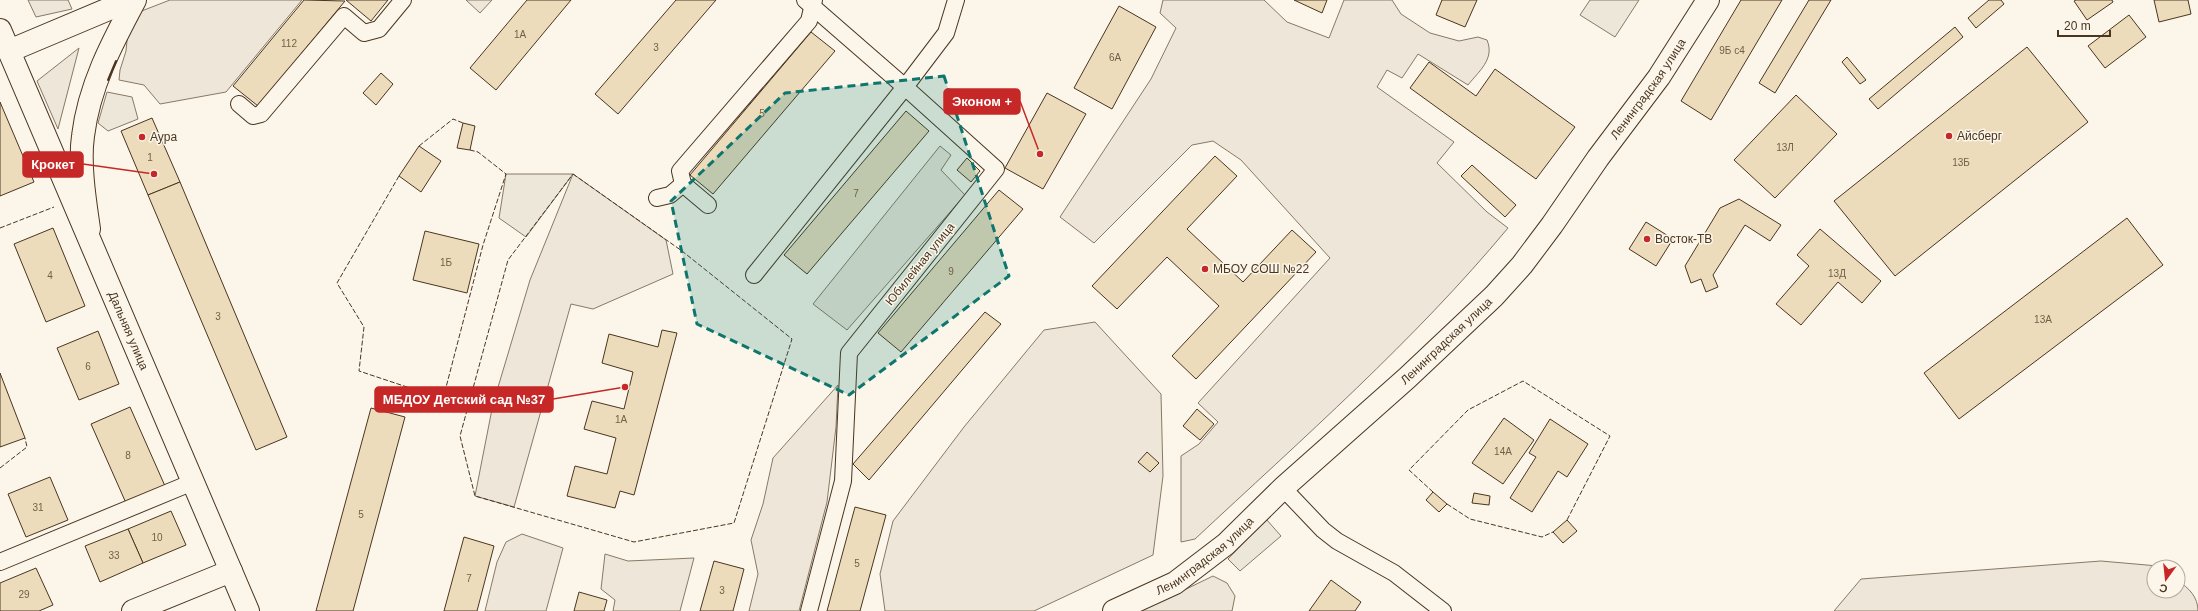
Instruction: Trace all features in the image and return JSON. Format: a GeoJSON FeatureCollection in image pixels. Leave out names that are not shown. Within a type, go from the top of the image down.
{"type":"FeatureCollection","features":[{"type":"Feature","properties":{"kind":"main road"},"geometry":{"type":"LineString","coordinates":[[4,53],[130,0]]}},
{"type":"Feature","properties":{"kind":"main road"},"geometry":{"type":"LineString","coordinates":[[91,242],[84,196],[82,137],[91,94],[101,67],[134,0]]}},
{"type":"Feature","properties":{"kind":"main road","name":"Ленинградская улица"},"geometry":{"type":"LineString","coordinates":[[1114,611],[1175,583],[1198,567],[1226,544],[1283,488],[1407,378],[1494,296],[1522,265],[1659,77],[1708,0]]}},
{"type":"Feature","properties":{"kind":"main road","name":"Дальняя улица"},"geometry":{"type":"LineString","coordinates":[[0,30],[4,53],[91,242],[248,611]]}},
{"type":"Feature","properties":{"kind":"main road"},"geometry":{"type":"LineString","coordinates":[[133,611],[231,571]]}},
{"type":"Feature","properties":{"kind":"street"},"geometry":{"type":"LineString","coordinates":[[239,104],[253,116],[261,114],[344,16],[364,33],[372,31],[379,29],[403,0]]}},
{"type":"Feature","properties":{"kind":"street"},"geometry":{"type":"LineString","coordinates":[[754,275],[905,87],[946,33],[956,0]]}},
{"type":"Feature","properties":{"kind":"street"},"geometry":{"type":"LineString","coordinates":[[708,205],[683,184],[680,171],[809,21],[810,2]]}},
{"type":"Feature","properties":{"kind":"street","name":"Юбилейная улица"},"geometry":{"type":"LineString","coordinates":[[809,611],[843,481],[849,352],[996,169],[810,2]]}},
{"type":"Feature","properties":{"kind":"street"},"geometry":{"type":"LineString","coordinates":[[657,198],[670,195],[683,184]]}},
{"type":"Feature","properties":{"kind":"street"},"geometry":{"type":"LineString","coordinates":[[0,562],[193,482]]}},
{"type":"Feature","properties":{"kind":"street"},"geometry":{"type":"LineString","coordinates":[[1283,488],[1323,530],[1337,541],[1394,573],[1444,611]]}},
{"type":"Feature","properties":{"kind":"highlighted area"},"geometry":{"type":"Polygon","coordinates":[[[944,76],[1009,276],[849,395],[697,324],[671,201],[785,93],[944,76]]]}},
{"type":"Feature","properties":{"kind":"shaded area"},"geometry":{"type":"Polygon","coordinates":[[[28,0],[68,0],[72,9],[36,17],[28,0]]]}},
{"type":"Feature","properties":{"kind":"shaded area"},"geometry":{"type":"Polygon","coordinates":[[[170,0],[302,0],[226,92],[160,104],[144,85],[119,80],[120,70],[126,51],[128,30],[139,12],[170,0]]]}},
{"type":"Feature","properties":{"kind":"shaded area"},"geometry":{"type":"Polygon","coordinates":[[[466,0],[492,0],[480,13],[466,0]]]}},
{"type":"Feature","properties":{"kind":"shaded area"},"geometry":{"type":"Polygon","coordinates":[[[1163,0],[1264,0],[1287,22],[1329,38],[1344,0],[1392,0],[1401,14],[1430,33],[1459,41],[1478,37],[1487,40],[1489,53],[1485,64],[1468,85],[1418,54],[1402,78],[1387,70],[1377,87],[1454,142],[1437,163],[1487,212],[1508,228],[1472,270],[1396,350],[1195,539],[1181,542],[1181,456],[1199,444],[1218,422],[1198,403],[1330,258],[1241,160],[1213,141],[1192,145],[1094,243],[1060,217],[1151,79],[1176,28],[1160,13],[1163,0]]]}},
{"type":"Feature","properties":{"kind":"shaded area"},"geometry":{"type":"Polygon","coordinates":[[[1590,0],[1639,0],[1615,37],[1580,15],[1590,0]]]}},
{"type":"Feature","properties":{"kind":"shaded area"},"geometry":{"type":"Polygon","coordinates":[[[79,48],[58,129],[37,81],[79,48]]]}},
{"type":"Feature","properties":{"kind":"shaded area"},"geometry":{"type":"Polygon","coordinates":[[[107,92],[132,97],[138,119],[108,131],[98,123],[107,92]]]}},
{"type":"Feature","properties":{"kind":"shaded area"},"geometry":{"type":"Polygon","coordinates":[[[940,146],[951,155],[941,170],[965,195],[847,330],[813,304],[940,146]]]}},
{"type":"Feature","properties":{"kind":"shaded area"},"geometry":{"type":"Polygon","coordinates":[[[506,174],[573,174],[526,237],[499,218],[506,174]]]}},
{"type":"Feature","properties":{"kind":"shaded area"},"geometry":{"type":"Polygon","coordinates":[[[573,174],[666,240],[673,274],[593,309],[571,304],[514,507],[475,496],[493,404],[530,280],[573,174]]]}},
{"type":"Feature","properties":{"kind":"shaded area"},"geometry":{"type":"Polygon","coordinates":[[[1095,322],[1161,394],[1163,476],[1153,555],[1034,611],[885,611],[880,574],[893,521],[964,427],[1044,330],[1095,322]]]}},
{"type":"Feature","properties":{"kind":"shaded area"},"geometry":{"type":"Polygon","coordinates":[[[838,385],[836,427],[827,502],[799,611],[749,611],[758,574],[751,540],[763,504],[773,458],[838,385]]]}},
{"type":"Feature","properties":{"kind":"shaded area"},"geometry":{"type":"Polygon","coordinates":[[[1266,519],[1281,536],[1240,571],[1228,559],[1266,519]]]}},
{"type":"Feature","properties":{"kind":"shaded area"},"geometry":{"type":"Polygon","coordinates":[[[522,534],[563,548],[546,611],[485,611],[497,562],[506,542],[522,534]]]}},
{"type":"Feature","properties":{"kind":"shaded area"},"geometry":{"type":"Polygon","coordinates":[[[605,554],[628,561],[694,558],[680,611],[613,611],[615,600],[601,589],[605,554]]]}},
{"type":"Feature","properties":{"kind":"shaded area"},"geometry":{"type":"Polygon","coordinates":[[[2101,561],[2146,565],[2146,599],[2186,599],[2186,587],[2195,597],[2198,611],[1834,611],[1861,579],[2101,561]]]}},
{"type":"Feature","properties":{"kind":"shaded area"},"geometry":{"type":"Polygon","coordinates":[[[1213,576],[1227,583],[1235,596],[1232,611],[1141,611],[1213,576]]]}},
{"type":"Feature","properties":{"kind":"building"},"geometry":{"type":"Polygon","coordinates":[[[304,0],[345,1],[258,106],[233,86],[304,0]]]}},
{"type":"Feature","properties":{"kind":"building"},"geometry":{"type":"Polygon","coordinates":[[[346,0],[388,0],[371,21],[346,0]]]}},
{"type":"Feature","properties":{"kind":"building"},"geometry":{"type":"Polygon","coordinates":[[[527,0],[571,0],[496,90],[470,68],[527,0]]]}},
{"type":"Feature","properties":{"kind":"building"},"geometry":{"type":"Polygon","coordinates":[[[676,0],[716,0],[618,114],[595,94],[676,0]]]}},
{"type":"Feature","properties":{"kind":"building"},"geometry":{"type":"Polygon","coordinates":[[[1294,0],[1327,0],[1322,13],[1294,0]]]}},
{"type":"Feature","properties":{"kind":"building"},"geometry":{"type":"Polygon","coordinates":[[[1442,0],[1477,0],[1465,27],[1436,15],[1442,0]]]}},
{"type":"Feature","properties":{"kind":"building"},"geometry":{"type":"Polygon","coordinates":[[[1741,0],[1782,0],[1711,120],[1681,101],[1741,0]]]}},
{"type":"Feature","properties":{"kind":"building"},"geometry":{"type":"Polygon","coordinates":[[[1809,0],[1831,0],[1775,93],[1759,83],[1809,0]]]}},
{"type":"Feature","properties":{"kind":"building"},"geometry":{"type":"Polygon","coordinates":[[[1989,0],[2001,0],[2004,4],[1976,28],[1968,18],[1989,0]]]}},
{"type":"Feature","properties":{"kind":"building"},"geometry":{"type":"Polygon","coordinates":[[[2112,0],[2113,2],[2087,20],[2074,1],[2112,0]]]}},
{"type":"Feature","properties":{"kind":"building"},"geometry":{"type":"Polygon","coordinates":[[[2154,0],[2188,0],[2191,14],[2159,22],[2154,0]]]}},
{"type":"Feature","properties":{"kind":"building"},"geometry":{"type":"Polygon","coordinates":[[[1119,6],[1156,27],[1112,109],[1074,88],[1119,6]]]}},
{"type":"Feature","properties":{"kind":"building"},"geometry":{"type":"Polygon","coordinates":[[[2129,15],[2146,37],[2105,68],[2088,46],[2129,15]]]}},
{"type":"Feature","properties":{"kind":"building"},"geometry":{"type":"Polygon","coordinates":[[[1955,27],[1963,37],[1878,109],[1869,99],[1955,27]]]}},
{"type":"Feature","properties":{"kind":"building"},"geometry":{"type":"Polygon","coordinates":[[[811,32],[835,51],[713,194],[690,175],[811,32]]]}},
{"type":"Feature","properties":{"kind":"building"},"geometry":{"type":"Polygon","coordinates":[[[2027,47],[2088,122],[1895,276],[1834,201],[2027,47]]]}},
{"type":"Feature","properties":{"kind":"building"},"geometry":{"type":"Polygon","coordinates":[[[1847,57],[1866,80],[1860,84],[1842,62],[1847,57]]]}},
{"type":"Feature","properties":{"kind":"building"},"geometry":{"type":"Polygon","coordinates":[[[1429,62],[1476,96],[1495,69],[1575,127],[1536,179],[1410,88],[1429,62]]]}},
{"type":"Feature","properties":{"kind":"building"},"geometry":{"type":"Polygon","coordinates":[[[381,73],[393,84],[376,105],[363,93],[381,73]]]}},
{"type":"Feature","properties":{"kind":"building"},"geometry":{"type":"Polygon","coordinates":[[[1047,93],[1086,114],[1043,189],[1005,168],[1047,93]]]}},
{"type":"Feature","properties":{"kind":"building"},"geometry":{"type":"Polygon","coordinates":[[[1796,95],[1837,134],[1775,198],[1734,160],[1796,95]]]}},
{"type":"Feature","properties":{"kind":"building"},"geometry":{"type":"Polygon","coordinates":[[[0,102],[34,182],[0,196],[0,102]]]}},
{"type":"Feature","properties":{"kind":"building"},"geometry":{"type":"Polygon","coordinates":[[[906,111],[929,131],[807,274],[784,255],[906,111]]]}},
{"type":"Feature","properties":{"kind":"building"},"geometry":{"type":"Polygon","coordinates":[[[152,118],[180,182],[148,195],[121,131],[152,118]]]}},
{"type":"Feature","properties":{"kind":"building"},"geometry":{"type":"Polygon","coordinates":[[[463,123],[475,126],[470,150],[457,148],[463,123]]]}},
{"type":"Feature","properties":{"kind":"building"},"geometry":{"type":"Polygon","coordinates":[[[419,146],[441,161],[421,192],[399,176],[419,146]]]}},
{"type":"Feature","properties":{"kind":"building","name":"МБОУ СОШ №22"},"geometry":{"type":"Polygon","coordinates":[[[1215,156],[1237,176],[1187,229],[1243,282],[1292,230],[1316,252],[1196,379],[1172,356],[1219,306],[1167,257],[1117,309],[1092,286],[1215,156]]]}},
{"type":"Feature","properties":{"kind":"building"},"geometry":{"type":"Polygon","coordinates":[[[967,158],[980,171],[971,182],[957,170],[967,158]]]}},
{"type":"Feature","properties":{"kind":"building"},"geometry":{"type":"Polygon","coordinates":[[[1472,165],[1516,205],[1505,217],[1461,176],[1472,165]]]}},
{"type":"Feature","properties":{"kind":"building"},"geometry":{"type":"Polygon","coordinates":[[[180,182],[287,437],[256,450],[148,195],[180,182]]]}},
{"type":"Feature","properties":{"kind":"building"},"geometry":{"type":"Polygon","coordinates":[[[999,190],[1023,209],[901,352],[878,333],[999,190]]]}},
{"type":"Feature","properties":{"kind":"building"},"geometry":{"type":"Polygon","coordinates":[[[1739,199],[1781,225],[1770,241],[1745,225],[1713,275],[1718,287],[1706,292],[1701,279],[1691,283],[1685,266],[1720,208],[1739,199]]]}},
{"type":"Feature","properties":{"kind":"building"},"geometry":{"type":"Polygon","coordinates":[[[2127,218],[2163,265],[1959,419],[1924,373],[2127,218]]]}},
{"type":"Feature","properties":{"kind":"building"},"geometry":{"type":"Polygon","coordinates":[[[1646,222],[1673,239],[1656,266],[1629,249],[1646,222]]]}},
{"type":"Feature","properties":{"kind":"building"},"geometry":{"type":"Polygon","coordinates":[[[53,228],[85,306],[46,322],[14,244],[53,228]]]}},
{"type":"Feature","properties":{"kind":"building"},"geometry":{"type":"Polygon","coordinates":[[[1820,229],[1881,281],[1862,303],[1838,282],[1801,325],[1776,304],[1809,266],[1797,255],[1820,229]]]}},
{"type":"Feature","properties":{"kind":"building"},"geometry":{"type":"Polygon","coordinates":[[[425,231],[479,244],[467,293],[413,280],[425,231]]]}},
{"type":"Feature","properties":{"kind":"building"},"geometry":{"type":"Polygon","coordinates":[[[985,312],[1001,324],[869,480],[853,464],[985,312]]]}},
{"type":"Feature","properties":{"kind":"building"},"geometry":{"type":"Polygon","coordinates":[[[662,330],[677,333],[634,495],[620,491],[615,508],[567,496],[575,466],[607,474],[616,438],[584,429],[592,401],[624,409],[633,372],[602,363],[609,334],[658,347],[662,330]]]}},
{"type":"Feature","properties":{"kind":"building"},"geometry":{"type":"Polygon","coordinates":[[[98,331],[119,384],[79,400],[57,348],[98,331]]]}},
{"type":"Feature","properties":{"kind":"building"},"geometry":{"type":"Polygon","coordinates":[[[0,373],[25,438],[0,447],[0,373]]]}},
{"type":"Feature","properties":{"kind":"building"},"geometry":{"type":"Polygon","coordinates":[[[130,407],[165,486],[126,503],[91,424],[130,407]]]}},
{"type":"Feature","properties":{"kind":"building"},"geometry":{"type":"Polygon","coordinates":[[[371,408],[405,417],[353,611],[316,611],[371,408]]]}},
{"type":"Feature","properties":{"kind":"building"},"geometry":{"type":"Polygon","coordinates":[[[1197,409],[1214,424],[1200,440],[1183,426],[1197,409]]]}},
{"type":"Feature","properties":{"kind":"building"},"geometry":{"type":"Polygon","coordinates":[[[1504,418],[1534,440],[1503,484],[1472,463],[1504,418]]]}},
{"type":"Feature","properties":{"kind":"building"},"geometry":{"type":"Polygon","coordinates":[[[1550,419],[1588,444],[1567,477],[1558,471],[1532,512],[1510,498],[1536,457],[1529,453],[1550,419]]]}},
{"type":"Feature","properties":{"kind":"building"},"geometry":{"type":"Polygon","coordinates":[[[1147,452],[1159,463],[1150,472],[1138,462],[1147,452]]]}},
{"type":"Feature","properties":{"kind":"building"},"geometry":{"type":"Polygon","coordinates":[[[50,477],[68,520],[26,537],[8,494],[50,477]]]}},
{"type":"Feature","properties":{"kind":"building"},"geometry":{"type":"Polygon","coordinates":[[[1433,492],[1447,504],[1439,512],[1426,500],[1433,492]]]}},
{"type":"Feature","properties":{"kind":"building"},"geometry":{"type":"Polygon","coordinates":[[[1474,493],[1490,496],[1489,505],[1472,503],[1474,493]]]}},
{"type":"Feature","properties":{"kind":"building"},"geometry":{"type":"Polygon","coordinates":[[[855,507],[886,515],[860,611],[827,611],[855,507]]]}},
{"type":"Feature","properties":{"kind":"building"},"geometry":{"type":"Polygon","coordinates":[[[171,511],[186,545],[143,563],[128,529],[171,511]]]}},
{"type":"Feature","properties":{"kind":"building"},"geometry":{"type":"Polygon","coordinates":[[[1567,520],[1577,531],[1563,543],[1553,532],[1567,520]]]}},
{"type":"Feature","properties":{"kind":"building"},"geometry":{"type":"Polygon","coordinates":[[[128,529],[143,563],[100,582],[85,546],[128,529]]]}},
{"type":"Feature","properties":{"kind":"building"},"geometry":{"type":"Polygon","coordinates":[[[464,537],[494,546],[477,611],[444,611],[464,537]]]}},
{"type":"Feature","properties":{"kind":"building"},"geometry":{"type":"Polygon","coordinates":[[[714,561],[744,569],[733,611],[700,611],[714,561]]]}},
{"type":"Feature","properties":{"kind":"building"},"geometry":{"type":"Polygon","coordinates":[[[36,568],[53,605],[39,611],[0,611],[0,583],[36,568]]]}},
{"type":"Feature","properties":{"kind":"building"},"geometry":{"type":"Polygon","coordinates":[[[1331,580],[1361,602],[1355,611],[1309,611],[1331,580]]]}},
{"type":"Feature","properties":{"kind":"building"},"geometry":{"type":"Polygon","coordinates":[[[579,592],[607,600],[604,611],[574,611],[579,592]]]}},
{"type":"Feature","properties":{"kind":"fence"},"geometry":{"type":"LineString","coordinates":[[419,146],[453,119],[463,123]]}},
{"type":"Feature","properties":{"kind":"fence"},"geometry":{"type":"LineString","coordinates":[[399,176],[337,283],[364,327],[359,371],[443,399],[483,245],[506,174],[478,152],[470,150]]}},
{"type":"Feature","properties":{"kind":"fence"},"geometry":{"type":"LineString","coordinates":[[573,174],[682,251],[792,339],[734,523],[634,542],[475,496],[460,436],[508,260],[573,174]]}},
{"type":"Feature","properties":{"kind":"fence"},"geometry":{"type":"LineString","coordinates":[[0,228],[54,207]]}},
{"type":"Feature","properties":{"kind":"fence"},"geometry":{"type":"LineString","coordinates":[[1433,492],[1409,470],[1468,410],[1523,381],[1610,436],[1567,520]]}},
{"type":"Feature","properties":{"kind":"fence"},"geometry":{"type":"LineString","coordinates":[[0,468],[27,447],[25,438]]}},
{"type":"Feature","properties":{"kind":"fence"},"geometry":{"type":"LineString","coordinates":[[1447,504],[1470,519],[1542,537],[1553,532]]}},
{"type":"Feature","properties":{"kind":"wall"},"geometry":{"type":"LineString","coordinates":[[108,80],[116,61]]}},
{"type":"Feature","properties":{"kind":"place","name":"Айсберг"},"geometry":{"type":"Point","coordinates":[1949,136]}},
{"type":"Feature","properties":{"kind":"place","name":"Аура"},"geometry":{"type":"Point","coordinates":[142,137]}},
{"type":"Feature","properties":{"kind":"place","name":"Эконом +"},"geometry":{"type":"Point","coordinates":[1040,154]}},
{"type":"Feature","properties":{"kind":"place","name":"Крокет"},"geometry":{"type":"Point","coordinates":[154,174]}},
{"type":"Feature","properties":{"kind":"place","name":"Восток-ТВ"},"geometry":{"type":"Point","coordinates":[1647,239]}},
{"type":"Feature","properties":{"kind":"place","name":"МБОУ СОШ №22"},"geometry":{"type":"Point","coordinates":[1205,269]}},
{"type":"Feature","properties":{"kind":"place","name":"МБДОУ Детский сад №37"},"geometry":{"type":"Point","coordinates":[625,387]}}]}
